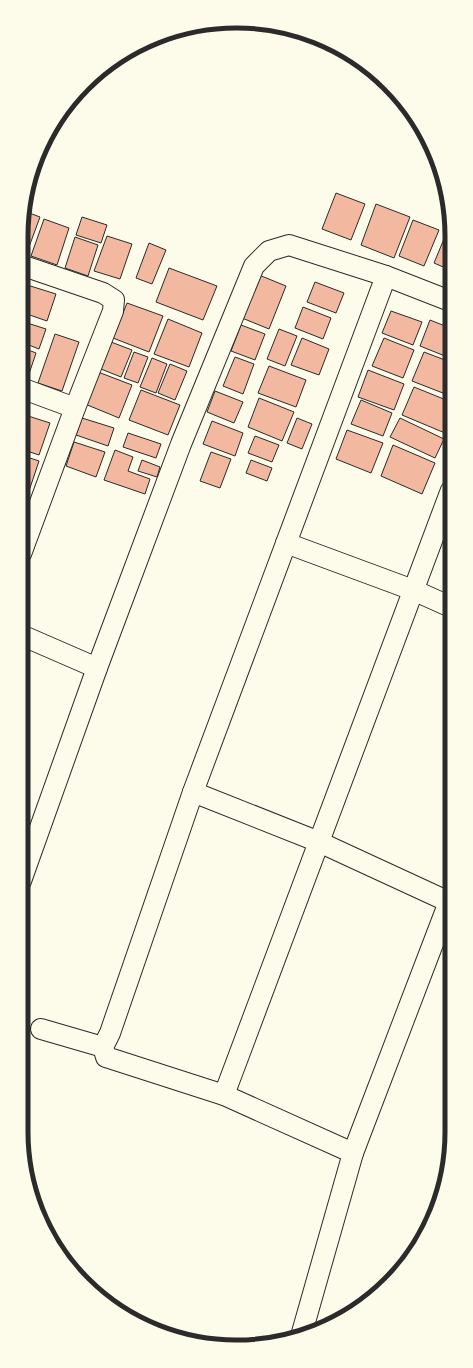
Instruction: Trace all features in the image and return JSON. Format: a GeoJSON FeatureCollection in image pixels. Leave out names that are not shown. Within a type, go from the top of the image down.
{"type":"FeatureCollection","features":[{"type":"Feature","properties":{"kind":"street"},"geometry":{"type":"LineString","coordinates":[[28,858],[181,444],[254,266],[269,251],[289,245],[386,276],[445,299]]}},
{"type":"Feature","properties":{"kind":"street"},"geometry":{"type":"LineString","coordinates":[[28,267],[103,293],[114,300],[113,311],[75,408],[28,514]]}},
{"type":"Feature","properties":{"kind":"street"},"geometry":{"type":"LineString","coordinates":[[353,1153],[224,1095],[106,1057],[103,1047],[110,1033],[193,792],[386,276]]}},
{"type":"Feature","properties":{"kind":"street"},"geometry":{"type":"LineString","coordinates":[[28,391],[75,408]]}},
{"type":"Feature","properties":{"kind":"street"},"geometry":{"type":"LineString","coordinates":[[224,1095],[445,506]]}},
{"type":"Feature","properties":{"kind":"street"},"geometry":{"type":"LineString","coordinates":[[286,543],[413,590],[445,604]]}},
{"type":"Feature","properties":{"kind":"street"},"geometry":{"type":"LineString","coordinates":[[28,638],[97,668]]}},
{"type":"Feature","properties":{"kind":"street"},"geometry":{"type":"LineString","coordinates":[[193,792],[319,842],[445,896]]}},
{"type":"Feature","properties":{"kind":"street"},"geometry":{"type":"LineString","coordinates":[[303,1329],[353,1153],[445,911]]}},
{"type":"Feature","properties":{"kind":"street"},"geometry":{"type":"LineString","coordinates":[[41,1029],[103,1047]]}},
{"type":"Feature","properties":{"kind":"building"},"geometry":{"type":"Polygon","coordinates":[[[336,193],[365,204],[351,240],[322,229],[336,193]]]}},
{"type":"Feature","properties":{"kind":"building"},"geometry":{"type":"Polygon","coordinates":[[[376,204],[410,217],[394,258],[361,245],[376,204]]]}},
{"type":"Feature","properties":{"kind":"building"},"geometry":{"type":"Polygon","coordinates":[[[29,213],[40,217],[28,250],[29,213]]]}},
{"type":"Feature","properties":{"kind":"building"},"geometry":{"type":"Polygon","coordinates":[[[82,217],[107,225],[101,243],[76,235],[82,217]]]}},
{"type":"Feature","properties":{"kind":"building"},"geometry":{"type":"Polygon","coordinates":[[[44,219],[69,228],[57,265],[31,256],[44,219]]]}},
{"type":"Feature","properties":{"kind":"building"},"geometry":{"type":"Polygon","coordinates":[[[413,220],[439,230],[424,266],[399,256],[413,220]]]}},
{"type":"Feature","properties":{"kind":"building"},"geometry":{"type":"Polygon","coordinates":[[[107,236],[132,244],[120,279],[94,271],[107,236]]]}},
{"type":"Feature","properties":{"kind":"building"},"geometry":{"type":"Polygon","coordinates":[[[445,236],[445,268],[434,263],[445,236]]]}},
{"type":"Feature","properties":{"kind":"building"},"geometry":{"type":"Polygon","coordinates":[[[75,237],[98,245],[88,276],[65,268],[75,237]]]}},
{"type":"Feature","properties":{"kind":"building"},"geometry":{"type":"Polygon","coordinates":[[[149,243],[166,250],[152,284],[136,278],[149,243]]]}},
{"type":"Feature","properties":{"kind":"building"},"geometry":{"type":"Polygon","coordinates":[[[169,268],[217,286],[203,320],[156,302],[169,268]]]}},
{"type":"Feature","properties":{"kind":"building"},"geometry":{"type":"Polygon","coordinates":[[[259,275],[286,286],[269,329],[242,318],[259,275]]]}},
{"type":"Feature","properties":{"kind":"building"},"geometry":{"type":"Polygon","coordinates":[[[315,282],[344,293],[336,313],[307,302],[315,282]]]}},
{"type":"Feature","properties":{"kind":"building"},"geometry":{"type":"Polygon","coordinates":[[[28,285],[56,294],[47,321],[28,314],[28,285]]]}},
{"type":"Feature","properties":{"kind":"building"},"geometry":{"type":"Polygon","coordinates":[[[127,303],[163,316],[149,352],[113,338],[127,303]]]}},
{"type":"Feature","properties":{"kind":"building"},"geometry":{"type":"Polygon","coordinates":[[[303,307],[331,318],[323,339],[295,328],[303,307]]]}},
{"type":"Feature","properties":{"kind":"building"},"geometry":{"type":"Polygon","coordinates":[[[391,311],[422,322],[413,345],[382,333],[391,311]]]}},
{"type":"Feature","properties":{"kind":"building"},"geometry":{"type":"Polygon","coordinates":[[[168,319],[202,333],[189,367],[154,354],[168,319]]]}},
{"type":"Feature","properties":{"kind":"building"},"geometry":{"type":"Polygon","coordinates":[[[430,320],[445,326],[445,356],[420,346],[430,320]]]}},
{"type":"Feature","properties":{"kind":"building"},"geometry":{"type":"Polygon","coordinates":[[[28,323],[46,329],[39,349],[28,345],[28,323]]]}},
{"type":"Feature","properties":{"kind":"building"},"geometry":{"type":"Polygon","coordinates":[[[241,325],[265,334],[255,360],[231,351],[241,325]]]}},
{"type":"Feature","properties":{"kind":"building"},"geometry":{"type":"Polygon","coordinates":[[[279,329],[297,336],[285,366],[267,359],[279,329]]]}},
{"type":"Feature","properties":{"kind":"building"},"geometry":{"type":"Polygon","coordinates":[[[55,334],[79,342],[62,391],[38,383],[55,334]]]}},
{"type":"Feature","properties":{"kind":"building"},"geometry":{"type":"Polygon","coordinates":[[[302,338],[329,349],[319,375],[291,365],[302,338]]]}},
{"type":"Feature","properties":{"kind":"building"},"geometry":{"type":"Polygon","coordinates":[[[384,338],[414,350],[403,378],[372,366],[384,338]]]}},
{"type":"Feature","properties":{"kind":"building"},"geometry":{"type":"Polygon","coordinates":[[[111,342],[132,350],[121,377],[101,369],[111,342]]]}},
{"type":"Feature","properties":{"kind":"building"},"geometry":{"type":"Polygon","coordinates":[[[28,350],[36,353],[28,377],[28,350]]]}},
{"type":"Feature","properties":{"kind":"building"},"geometry":{"type":"Polygon","coordinates":[[[134,352],[148,357],[138,383],[124,378],[134,352]]]}},
{"type":"Feature","properties":{"kind":"building"},"geometry":{"type":"Polygon","coordinates":[[[424,352],[445,360],[445,394],[412,381],[424,352]]]}},
{"type":"Feature","properties":{"kind":"building"},"geometry":{"type":"Polygon","coordinates":[[[235,357],[254,364],[243,394],[223,386],[235,357]]]}},
{"type":"Feature","properties":{"kind":"building"},"geometry":{"type":"Polygon","coordinates":[[[152,358],[167,364],[156,393],[140,387],[152,358]]]}},
{"type":"Feature","properties":{"kind":"building"},"geometry":{"type":"Polygon","coordinates":[[[170,364],[187,371],[175,400],[158,393],[170,364]]]}},
{"type":"Feature","properties":{"kind":"building"},"geometry":{"type":"Polygon","coordinates":[[[269,366],[306,380],[296,407],[258,393],[269,366]]]}},
{"type":"Feature","properties":{"kind":"building"},"geometry":{"type":"Polygon","coordinates":[[[368,370],[404,384],[394,410],[358,397],[368,370]]]}},
{"type":"Feature","properties":{"kind":"building"},"geometry":{"type":"Polygon","coordinates":[[[98,372],[132,385],[119,418],[85,404],[98,372]]]}},
{"type":"Feature","properties":{"kind":"building"},"geometry":{"type":"Polygon","coordinates":[[[414,387],[445,400],[445,433],[402,415],[414,387]]]}},
{"type":"Feature","properties":{"kind":"building"},"geometry":{"type":"Polygon","coordinates":[[[141,390],[180,405],[168,435],[129,420],[141,390]]]}},
{"type":"Feature","properties":{"kind":"building"},"geometry":{"type":"Polygon","coordinates":[[[215,391],[243,402],[234,423],[207,412],[215,391]]]}},
{"type":"Feature","properties":{"kind":"building"},"geometry":{"type":"Polygon","coordinates":[[[259,398],[294,412],[282,441],[248,427],[259,398]]]}},
{"type":"Feature","properties":{"kind":"building"},"geometry":{"type":"Polygon","coordinates":[[[361,400],[392,413],[383,436],[351,424],[361,400]]]}},
{"type":"Feature","properties":{"kind":"building"},"geometry":{"type":"Polygon","coordinates":[[[28,416],[50,423],[39,455],[28,451],[28,416]]]}},
{"type":"Feature","properties":{"kind":"building"},"geometry":{"type":"Polygon","coordinates":[[[82,418],[114,428],[108,446],[76,435],[82,418]]]}},
{"type":"Feature","properties":{"kind":"building"},"geometry":{"type":"Polygon","coordinates":[[[297,418],[312,424],[302,449],[287,443],[297,418]]]}},
{"type":"Feature","properties":{"kind":"building"},"geometry":{"type":"Polygon","coordinates":[[[400,418],[444,439],[435,458],[390,437],[400,418]]]}},
{"type":"Feature","properties":{"kind":"building"},"geometry":{"type":"Polygon","coordinates":[[[212,421],[243,433],[235,456],[203,444],[212,421]]]}},
{"type":"Feature","properties":{"kind":"building"},"geometry":{"type":"Polygon","coordinates":[[[347,430],[383,443],[371,473],[336,459],[347,430]]]}},
{"type":"Feature","properties":{"kind":"building"},"geometry":{"type":"Polygon","coordinates":[[[128,433],[161,444],[156,458],[123,447],[128,433]]]}},
{"type":"Feature","properties":{"kind":"building"},"geometry":{"type":"Polygon","coordinates":[[[255,436],[279,445],[272,462],[248,453],[255,436]]]}},
{"type":"Feature","properties":{"kind":"building"},"geometry":{"type":"Polygon","coordinates":[[[74,442],[105,452],[96,477],[66,466],[74,442]]]}},
{"type":"Feature","properties":{"kind":"building"},"geometry":{"type":"Polygon","coordinates":[[[393,445],[435,463],[422,494],[381,476],[393,445]]]}},
{"type":"Feature","properties":{"kind":"building"},"geometry":{"type":"Polygon","coordinates":[[[115,450],[133,457],[128,471],[150,479],[145,494],[104,480],[115,450]]]}},
{"type":"Feature","properties":{"kind":"building"},"geometry":{"type":"Polygon","coordinates":[[[211,452],[231,459],[220,488],[200,481],[211,452]]]}},
{"type":"Feature","properties":{"kind":"building"},"geometry":{"type":"Polygon","coordinates":[[[28,457],[39,461],[28,494],[28,457]]]}},
{"type":"Feature","properties":{"kind":"building"},"geometry":{"type":"Polygon","coordinates":[[[142,460],[160,467],[157,477],[138,471],[142,460]]]}},
{"type":"Feature","properties":{"kind":"building"},"geometry":{"type":"Polygon","coordinates":[[[251,460],[272,468],[267,481],[246,473],[251,460]]]}}]}
